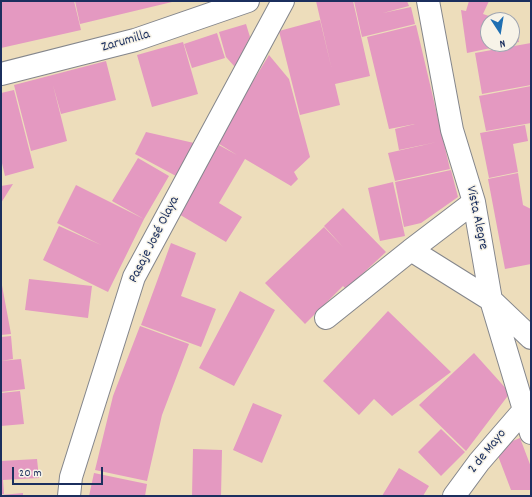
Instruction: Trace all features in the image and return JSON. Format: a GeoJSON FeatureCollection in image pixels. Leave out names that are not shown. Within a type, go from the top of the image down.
{"type":"FeatureCollection","features":[{"type":"Feature","properties":{"kind":"street","name":"Zarumilla"},"geometry":{"type":"LineString","coordinates":[[1,74],[135,40],[248,1]]}},
{"type":"Feature","properties":{"kind":"street","name":"Pasaje José Olaya"},"geometry":{"type":"LineString","coordinates":[[69,496],[71,477],[134,277],[283,1]]}},
{"type":"Feature","properties":{"kind":"street","name":"Vista Alegre"},"geometry":{"type":"LineString","coordinates":[[428,1],[452,130],[474,202],[491,300],[531,433]]}},
{"type":"Feature","properties":{"kind":"street"},"geometry":{"type":"LineString","coordinates":[[326,318],[410,250],[474,202]]}},
{"type":"Feature","properties":{"kind":"street"},"geometry":{"type":"LineString","coordinates":[[410,250],[491,300],[531,338]]}},
{"type":"Feature","properties":{"kind":"street","name":"2 de Mayo"},"geometry":{"type":"LineString","coordinates":[[454,496],[479,462],[524,410]]}},
{"type":"Feature","properties":{"kind":"building"},"geometry":{"type":"Polygon","coordinates":[[[1,1],[74,1],[81,30],[1,48],[1,1]]]}},
{"type":"Feature","properties":{"kind":"building"},"geometry":{"type":"Polygon","coordinates":[[[75,1],[172,1],[172,2],[80,24],[75,1]]]}},
{"type":"Feature","properties":{"kind":"building"},"geometry":{"type":"Polygon","coordinates":[[[316,1],[353,1],[370,76],[335,84],[340,105],[300,115],[279,31],[320,20],[332,70],[316,1]]]}},
{"type":"Feature","properties":{"kind":"building"},"geometry":{"type":"Polygon","coordinates":[[[354,1],[407,1],[409,6],[383,13],[411,7],[415,24],[362,37],[354,1]]]}},
{"type":"Feature","properties":{"kind":"building"},"geometry":{"type":"Polygon","coordinates":[[[469,1],[489,1],[484,12],[480,12],[480,50],[467,53],[461,10],[466,11],[469,1]]]}},
{"type":"Feature","properties":{"kind":"building"},"geometry":{"type":"Polygon","coordinates":[[[246,24],[250,37],[235,67],[226,57],[219,32],[246,24]]]}},
{"type":"Feature","properties":{"kind":"building"},"geometry":{"type":"Polygon","coordinates":[[[416,25],[450,169],[395,181],[388,153],[437,142],[399,150],[395,129],[415,124],[389,129],[367,37],[416,25]]]}},
{"type":"Feature","properties":{"kind":"building"},"geometry":{"type":"Polygon","coordinates":[[[217,33],[225,58],[192,68],[184,44],[217,33]]]}},
{"type":"Feature","properties":{"kind":"building"},"geometry":{"type":"Polygon","coordinates":[[[183,42],[198,94],[152,107],[137,55],[183,42]]]}},
{"type":"Feature","properties":{"kind":"building"},"geometry":{"type":"Polygon","coordinates":[[[531,43],[531,85],[482,94],[475,53],[520,52],[520,45],[531,43]]]}},
{"type":"Feature","properties":{"kind":"building"},"geometry":{"type":"Polygon","coordinates":[[[269,55],[289,79],[310,157],[294,172],[298,179],[291,186],[245,159],[219,203],[242,217],[226,242],[177,213],[217,144],[237,155],[216,142],[269,55]]]}},
{"type":"Feature","properties":{"kind":"building"},"geometry":{"type":"Polygon","coordinates":[[[106,61],[116,100],[61,114],[53,85],[67,141],[31,151],[14,85],[106,61]]]}},
{"type":"Feature","properties":{"kind":"building"},"geometry":{"type":"Polygon","coordinates":[[[531,86],[531,123],[486,131],[479,96],[531,86]]]}},
{"type":"Feature","properties":{"kind":"building"},"geometry":{"type":"Polygon","coordinates":[[[14,90],[34,168],[5,176],[1,159],[1,93],[14,90]]]}},
{"type":"Feature","properties":{"kind":"building"},"geometry":{"type":"Polygon","coordinates":[[[525,125],[528,141],[513,144],[518,172],[489,178],[480,133],[525,125]]]}},
{"type":"Feature","properties":{"kind":"building"},"geometry":{"type":"Polygon","coordinates":[[[146,132],[194,143],[176,176],[135,154],[146,132]]]}},
{"type":"Feature","properties":{"kind":"building"},"geometry":{"type":"Polygon","coordinates":[[[138,158],[169,176],[144,219],[112,201],[138,158]]]}},
{"type":"Feature","properties":{"kind":"building"},"geometry":{"type":"Polygon","coordinates":[[[451,170],[458,197],[421,223],[404,227],[395,182],[451,170]]]}},
{"type":"Feature","properties":{"kind":"building"},"geometry":{"type":"Polygon","coordinates":[[[518,173],[523,205],[531,209],[531,264],[505,269],[488,179],[518,173]]]}},
{"type":"Feature","properties":{"kind":"building"},"geometry":{"type":"Polygon","coordinates":[[[393,182],[405,236],[380,241],[368,188],[393,182]]]}},
{"type":"Feature","properties":{"kind":"building"},"geometry":{"type":"Polygon","coordinates":[[[13,184],[1,203],[1,186],[13,184]]]}},
{"type":"Feature","properties":{"kind":"building"},"geometry":{"type":"Polygon","coordinates":[[[76,185],[144,219],[108,292],[43,260],[59,226],[101,245],[57,223],[76,185]]]}},
{"type":"Feature","properties":{"kind":"building"},"geometry":{"type":"Polygon","coordinates":[[[343,208],[386,252],[346,289],[343,286],[305,324],[265,283],[324,227],[343,247],[324,226],[343,208]]]}},
{"type":"Feature","properties":{"kind":"building"},"geometry":{"type":"Polygon","coordinates":[[[171,243],[196,253],[181,296],[216,309],[201,347],[141,325],[171,243]]]}},
{"type":"Feature","properties":{"kind":"building"},"geometry":{"type":"Polygon","coordinates":[[[29,279],[92,286],[88,318],[25,310],[29,279]]]}},
{"type":"Feature","properties":{"kind":"building"},"geometry":{"type":"Polygon","coordinates":[[[1,280],[11,334],[1,335],[1,280]]]}},
{"type":"Feature","properties":{"kind":"building"},"geometry":{"type":"Polygon","coordinates":[[[240,291],[275,310],[234,386],[199,368],[240,291]]]}},
{"type":"Feature","properties":{"kind":"building"},"geometry":{"type":"Polygon","coordinates":[[[388,311],[451,372],[392,416],[374,399],[359,415],[323,381],[388,311]]]}},
{"type":"Feature","properties":{"kind":"building"},"geometry":{"type":"Polygon","coordinates":[[[140,326],[189,344],[162,415],[147,481],[95,470],[113,396],[140,326]]]}},
{"type":"Feature","properties":{"kind":"building"},"geometry":{"type":"Polygon","coordinates":[[[11,336],[13,359],[1,361],[1,337],[11,336]]]}},
{"type":"Feature","properties":{"kind":"building"},"geometry":{"type":"Polygon","coordinates":[[[474,353],[510,393],[466,451],[419,405],[474,353]]]}},
{"type":"Feature","properties":{"kind":"building"},"geometry":{"type":"Polygon","coordinates":[[[21,359],[25,389],[1,392],[1,361],[21,359]]]}},
{"type":"Feature","properties":{"kind":"building"},"geometry":{"type":"Polygon","coordinates":[[[20,391],[24,424],[1,426],[1,393],[20,391]]]}},
{"type":"Feature","properties":{"kind":"building"},"geometry":{"type":"Polygon","coordinates":[[[253,403],[282,415],[262,463],[233,450],[253,403]]]}},
{"type":"Feature","properties":{"kind":"building"},"geometry":{"type":"Polygon","coordinates":[[[441,429],[465,452],[441,476],[418,452],[441,429]]]}},
{"type":"Feature","properties":{"kind":"building"},"geometry":{"type":"Polygon","coordinates":[[[520,438],[531,467],[531,490],[511,490],[495,448],[520,438]]]}},
{"type":"Feature","properties":{"kind":"building"},"geometry":{"type":"Polygon","coordinates":[[[193,449],[222,450],[221,496],[192,496],[193,449]]]}},
{"type":"Feature","properties":{"kind":"building"},"geometry":{"type":"Polygon","coordinates":[[[37,459],[39,478],[3,480],[4,494],[1,494],[1,461],[37,459]]]}},
{"type":"Feature","properties":{"kind":"building"},"geometry":{"type":"Polygon","coordinates":[[[399,468],[429,486],[423,496],[382,496],[399,468]]]}},
{"type":"Feature","properties":{"kind":"building"},"geometry":{"type":"Polygon","coordinates":[[[94,473],[147,484],[145,496],[89,496],[94,473]]]}},
{"type":"Feature","properties":{"kind":"building"},"geometry":{"type":"Polygon","coordinates":[[[23,493],[23,496],[1,496],[1,495],[23,493]]]}}]}
